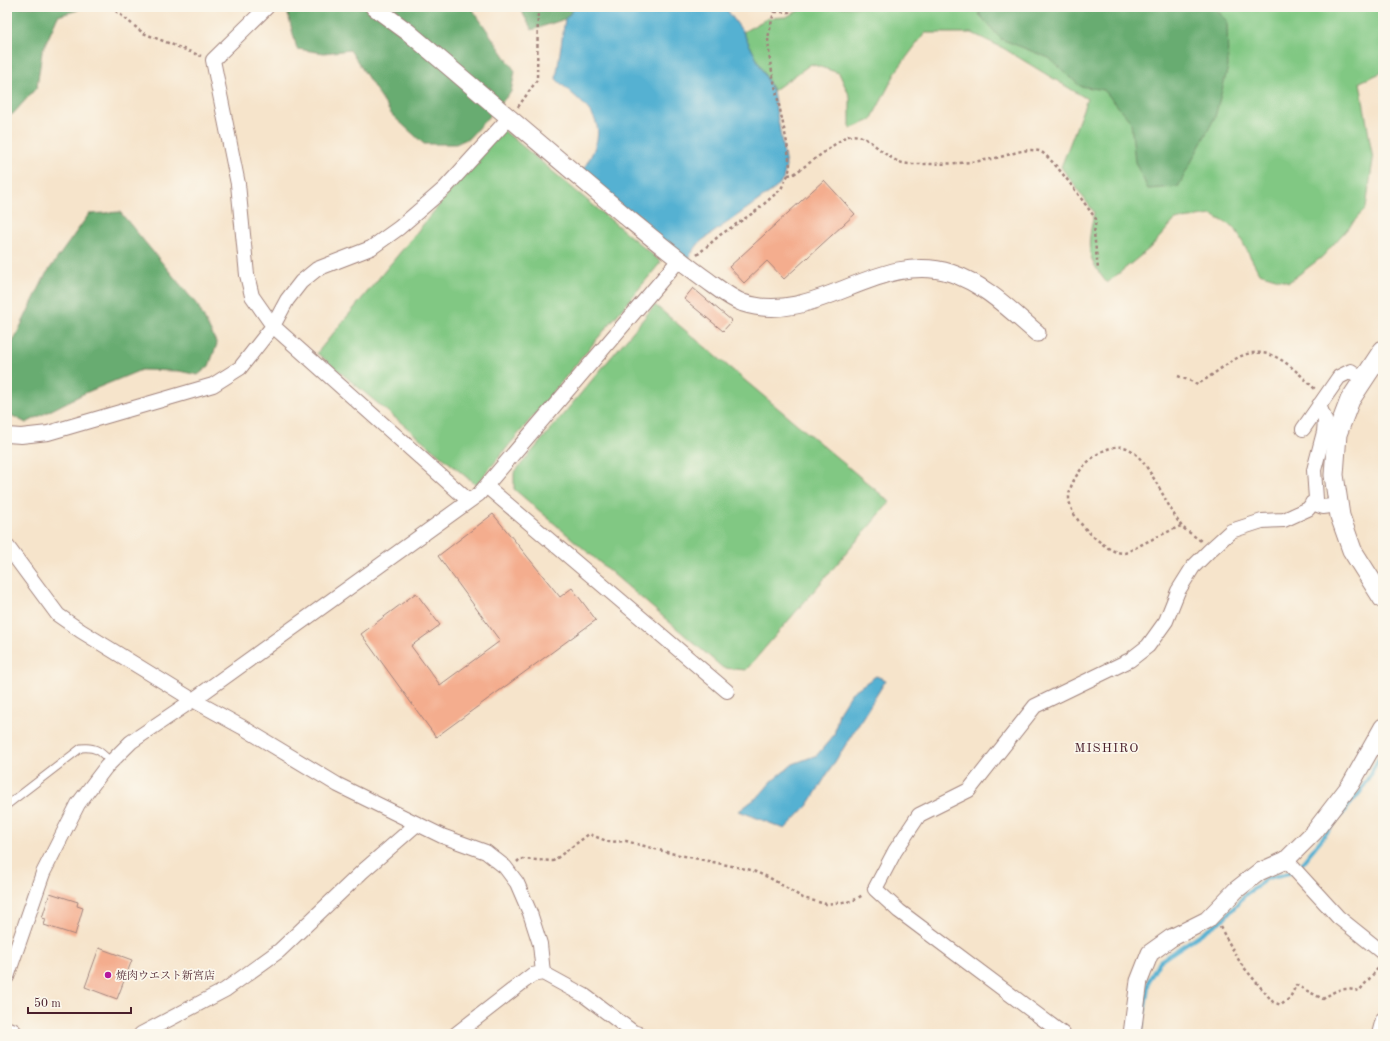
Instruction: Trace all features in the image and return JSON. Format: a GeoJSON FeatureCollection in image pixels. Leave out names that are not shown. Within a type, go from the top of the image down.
{"type":"FeatureCollection","features":[{"type":"Feature","properties":{"kind":"highway"},"geometry":{"type":"LineString","coordinates":[[7,1033],[11,1034]]}},
{"type":"Feature","properties":{"kind":"main road"},"geometry":{"type":"LineString","coordinates":[[1383,350],[1350,400],[1331,433],[1334,475],[1340,516],[1352,550],[1383,599]]}},
{"type":"Feature","properties":{"kind":"street"},"geometry":{"type":"LineString","coordinates":[[267,7],[213,60],[238,184],[247,275],[252,296],[273,326],[469,501]]}},
{"type":"Feature","properties":{"kind":"street"},"geometry":{"type":"LineString","coordinates":[[374,7],[408,32],[684,264],[742,303],[775,308],[796,306],[890,273],[930,268],[950,272],[971,281],[1037,333]]}},
{"type":"Feature","properties":{"kind":"street"},"geometry":{"type":"LineString","coordinates":[[7,435],[21,436],[48,433],[213,385],[240,368],[273,326],[287,300],[301,282],[317,269],[371,248],[400,228],[445,188],[509,118]]}},
{"type":"Feature","properties":{"kind":"street"},"geometry":{"type":"LineString","coordinates":[[7,977],[43,873],[78,804],[111,762],[131,742],[193,700],[479,494],[684,264]]}},
{"type":"Feature","properties":{"kind":"street"},"geometry":{"type":"LineString","coordinates":[[1303,429],[1339,378],[1351,371],[1364,380]]}},
{"type":"Feature","properties":{"kind":"street"},"geometry":{"type":"LineString","coordinates":[[1063,1034],[899,911],[875,889],[895,851],[919,815],[970,790],[1035,706],[1130,660],[1148,646],[1166,621],[1178,591],[1193,567],[1211,549],[1231,532],[1262,521],[1284,520],[1308,509],[1316,499],[1314,470],[1331,433],[1319,405]]}},
{"type":"Feature","properties":{"kind":"street"},"geometry":{"type":"LineString","coordinates":[[486,486],[727,691]]}},
{"type":"Feature","properties":{"kind":"street"},"geometry":{"type":"LineString","coordinates":[[1312,503],[1323,507],[1339,505]]}},
{"type":"Feature","properties":{"kind":"street"},"geometry":{"type":"LineString","coordinates":[[9,551],[58,615],[193,700],[338,785],[417,824],[486,852],[508,870],[517,883],[540,944],[543,973]]}},
{"type":"Feature","properties":{"kind":"street"},"geometry":{"type":"LineString","coordinates":[[1132,1034],[1139,981],[1150,953],[1171,938],[1207,920],[1236,890],[1259,872],[1286,860],[1314,832],[1350,784],[1383,727]]}},
{"type":"Feature","properties":{"kind":"street"},"geometry":{"type":"LineString","coordinates":[[141,1034],[225,990],[279,951],[363,871],[417,824]]}},
{"type":"Feature","properties":{"kind":"street"},"geometry":{"type":"LineString","coordinates":[[1286,860],[1338,917],[1383,953]]}},
{"type":"Feature","properties":{"kind":"street"},"geometry":{"type":"LineString","coordinates":[[456,1034],[532,975],[543,973],[585,996],[633,1032],[639,1034]]}},
{"type":"Feature","properties":{"kind":"street"},"geometry":{"type":"LineString","coordinates":[[1378,1034],[1383,1018]]}},
{"type":"Feature","properties":{"kind":"lane"},"geometry":{"type":"LineString","coordinates":[[7,805],[82,748],[90,747],[99,749],[111,762]]}},
{"type":"Feature","properties":{"kind":"path"},"geometry":{"type":"LineString","coordinates":[[111,7],[143,33],[213,60]]}},
{"type":"Feature","properties":{"kind":"path"},"geometry":{"type":"LineString","coordinates":[[509,118],[537,80],[538,7]]}},
{"type":"Feature","properties":{"kind":"path"},"geometry":{"type":"LineString","coordinates":[[684,264],[720,235],[756,212],[781,189],[788,175],[790,166],[787,143],[770,62],[768,38],[775,7]]}},
{"type":"Feature","properties":{"kind":"path"},"geometry":{"type":"LineString","coordinates":[[775,12],[789,12],[795,7]]}},
{"type":"Feature","properties":{"kind":"path"},"geometry":{"type":"LineString","coordinates":[[788,175],[794,174],[851,134],[860,135],[888,156],[902,163],[911,164],[956,164],[992,159],[1030,150],[1040,151],[1051,160],[1096,218],[1094,233],[1098,269]]}},
{"type":"Feature","properties":{"kind":"path"},"geometry":{"type":"LineString","coordinates":[[1178,376],[1198,384],[1239,358],[1256,352],[1276,356],[1293,368],[1317,391],[1319,405]]}},
{"type":"Feature","properties":{"kind":"path"},"geometry":{"type":"LineString","coordinates":[[1181,526],[1159,535],[1125,554],[1112,552],[1090,533],[1074,514],[1069,503],[1075,477],[1096,453],[1114,446],[1129,449],[1143,463],[1181,526],[1211,549]]}},
{"type":"Feature","properties":{"kind":"path"},"geometry":{"type":"LineString","coordinates":[[508,870],[520,859],[553,861],[589,834],[609,842],[626,841],[670,853],[751,870],[770,878],[803,898],[826,904],[852,901],[875,889]]}},
{"type":"Feature","properties":{"kind":"path"},"geometry":{"type":"LineString","coordinates":[[1212,915],[1241,964],[1273,1002],[1281,1005],[1290,998],[1296,985],[1323,999],[1334,991],[1345,988],[1359,991],[1383,961]]}},
{"type":"Feature","properties":{"kind":"green space"},"geometry":{"type":"Polygon","coordinates":[[[7,7],[76,7],[78,10],[58,16],[42,52],[37,87],[13,114],[7,116],[7,7]]]}},
{"type":"Feature","properties":{"kind":"green space"},"geometry":{"type":"Polygon","coordinates":[[[286,7],[471,7],[515,71],[511,92],[469,138],[456,144],[424,144],[392,115],[350,50],[324,53],[297,49],[286,7]]]}},
{"type":"Feature","properties":{"kind":"green space"},"geometry":{"type":"Polygon","coordinates":[[[522,7],[576,7],[565,19],[532,30],[522,12],[522,7]]]}},
{"type":"Feature","properties":{"kind":"green space"},"geometry":{"type":"Polygon","coordinates":[[[806,7],[1383,7],[1383,72],[1360,82],[1373,160],[1366,208],[1322,257],[1289,282],[1259,273],[1235,228],[1212,215],[1175,220],[1150,248],[1107,283],[1094,265],[1091,257],[1089,242],[1094,212],[1061,167],[1087,99],[1003,48],[972,33],[925,33],[897,70],[871,120],[850,129],[850,97],[839,73],[811,64],[773,91],[743,32],[768,18],[786,17],[806,7]]]}},
{"type":"Feature","properties":{"kind":"green space"},"geometry":{"type":"Polygon","coordinates":[[[981,7],[1213,7],[1227,20],[1228,67],[1215,117],[1178,187],[1148,189],[1135,162],[1131,122],[1104,90],[1080,86],[1049,58],[1001,39],[979,14],[981,7]]]}},
{"type":"Feature","properties":{"kind":"green space"},"geometry":{"type":"Polygon","coordinates":[[[502,129],[661,262],[476,485],[317,353],[502,129]]]}},
{"type":"Feature","properties":{"kind":"green space"},"geometry":{"type":"Polygon","coordinates":[[[120,212],[198,306],[217,344],[209,366],[198,375],[179,371],[141,370],[85,393],[26,423],[7,413],[7,354],[46,274],[89,214],[120,212]]]}},
{"type":"Feature","properties":{"kind":"green space"},"geometry":{"type":"Polygon","coordinates":[[[655,305],[890,502],[746,670],[723,668],[514,489],[514,473],[655,305]]]}},
{"type":"Feature","properties":{"kind":"water"},"geometry":{"type":"Polygon","coordinates":[[[576,7],[725,7],[743,32],[773,91],[786,166],[783,180],[776,188],[700,242],[687,259],[576,170],[584,168],[593,152],[597,139],[597,128],[594,118],[588,109],[556,79],[565,19],[576,7]]]}},
{"type":"Feature","properties":{"kind":"water"},"geometry":{"type":"Polygon","coordinates":[[[876,676],[886,680],[808,805],[785,829],[739,811],[760,795],[771,782],[793,764],[817,755],[834,735],[839,712],[851,693],[876,676]]]}},
{"type":"Feature","properties":{"kind":"building"},"geometry":{"type":"Polygon","coordinates":[[[824,180],[855,214],[784,279],[767,261],[744,283],[729,267],[824,180]]]}},
{"type":"Feature","properties":{"kind":"building"},"geometry":{"type":"Polygon","coordinates":[[[693,288],[732,321],[723,331],[684,299],[693,288]]]}},
{"type":"Feature","properties":{"kind":"building"},"geometry":{"type":"Polygon","coordinates":[[[493,514],[560,597],[572,588],[596,620],[436,737],[361,634],[416,593],[440,625],[411,646],[440,685],[500,641],[438,556],[493,514]]]}},
{"type":"Feature","properties":{"kind":"building"},"geometry":{"type":"Polygon","coordinates":[[[50,893],[78,902],[77,906],[83,908],[75,935],[44,925],[46,919],[42,918],[50,893]]]}},
{"type":"Feature","properties":{"kind":"building"},"geometry":{"type":"Polygon","coordinates":[[[99,948],[132,960],[117,999],[85,987],[99,948]]]}},
{"type":"Feature","properties":{"kind":"waterway"},"geometry":{"type":"LineString","coordinates":[[1141,1034],[1149,980],[1160,961],[1225,918],[1246,894],[1268,878],[1289,873],[1301,864],[1361,791],[1383,751]]}},
{"type":"Feature","properties":{"kind":"place","name":"焼肉ウエスト新宮店"},"geometry":{"type":"Point","coordinates":[108,975]}},
{"type":"Feature","properties":{"kind":"district","name":"MISHIRO"},"geometry":{"type":"Point","coordinates":[1107,747]}}]}
